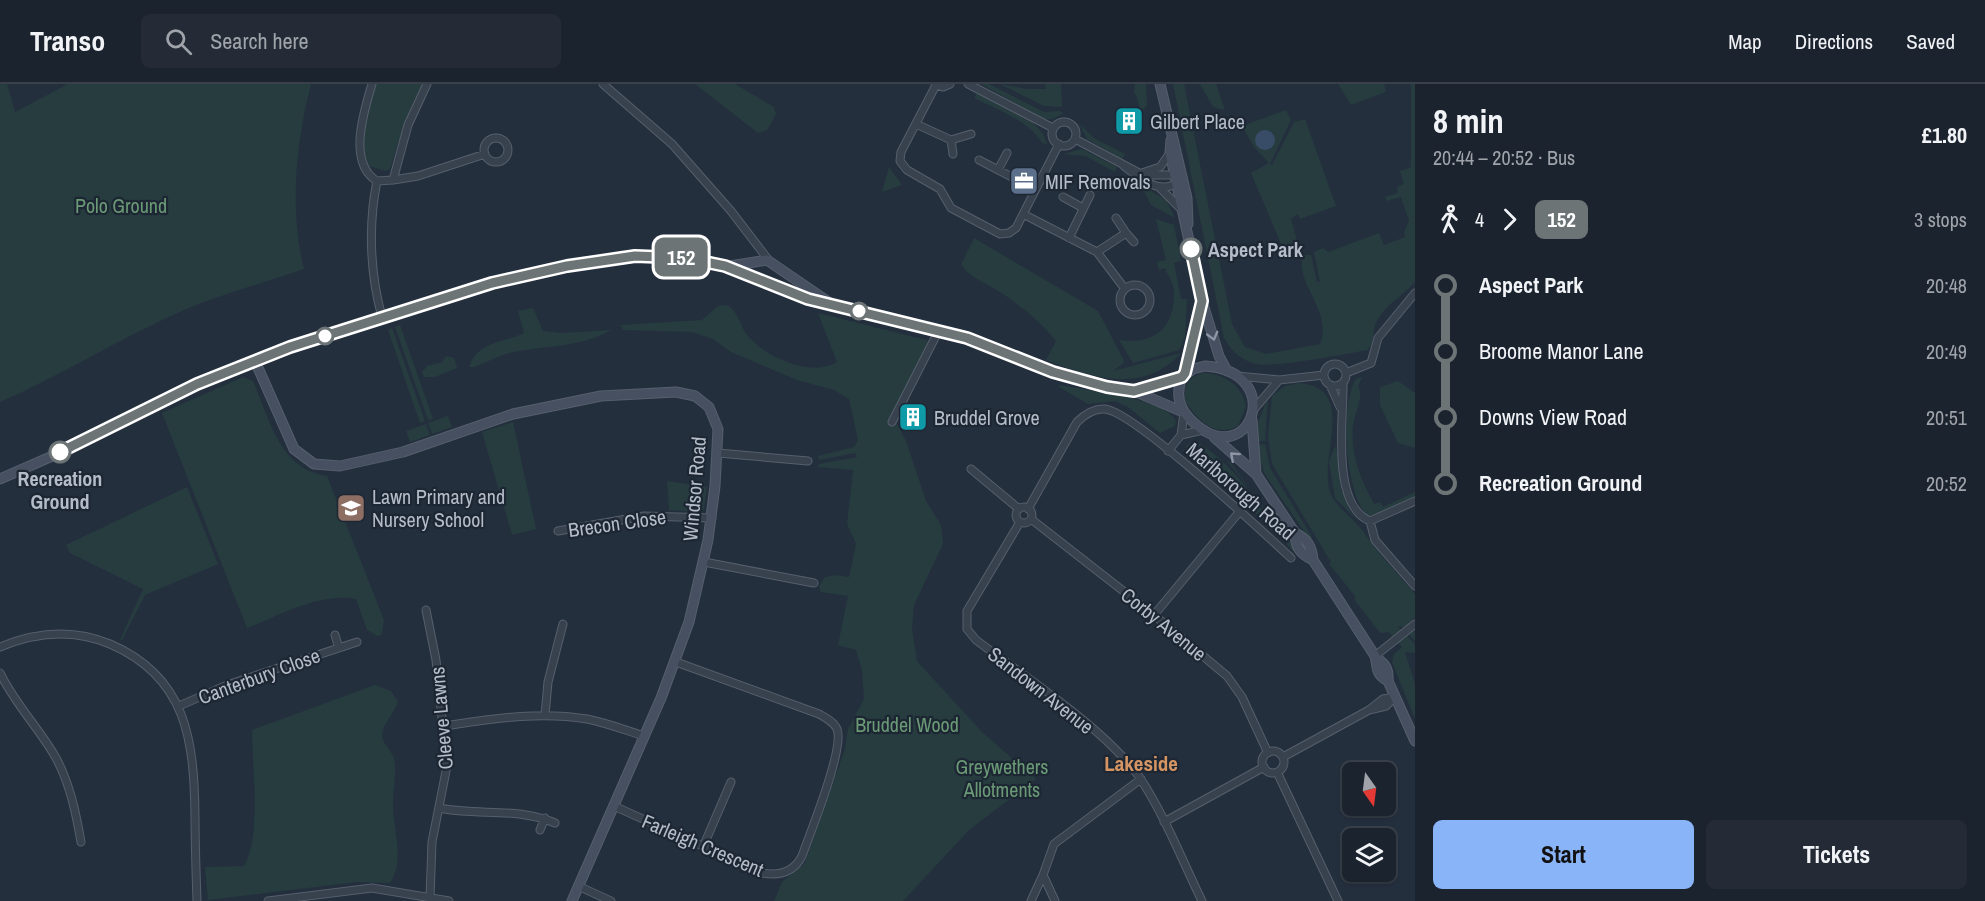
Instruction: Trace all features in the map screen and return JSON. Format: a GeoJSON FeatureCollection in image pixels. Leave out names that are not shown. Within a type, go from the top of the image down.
{"type":"FeatureCollection","features":[{"type":"Feature","properties":{"kind":"main road"},"geometry":{"type":"LineString","coordinates":[[1160,84],[1172,140],[1182,211],[1188,229],[1202,301],[1219,356],[1227,371]]}},
{"type":"Feature","properties":{"kind":"main road"},"geometry":{"type":"LineString","coordinates":[[1172,140],[1170,153],[1189,215],[1188,229]]}},
{"type":"Feature","properties":{"kind":"main road","name":"Marlborough Road"},"geometry":{"type":"LineString","coordinates":[[0,479],[57,454],[197,384],[290,347],[492,283],[600,260],[666,256],[725,266],[808,299],[939,330],[977,342],[1067,377],[1134,391],[1184,412]]}},
{"type":"Feature","properties":{"kind":"main road"},"geometry":{"type":"LineString","coordinates":[[763,260],[772,263],[773,276],[761,280],[754,272],[757,262],[763,260]]}},
{"type":"Feature","properties":{"kind":"main road","name":"Marlborough Road"},"geometry":{"type":"LineString","coordinates":[[725,266],[757,262]]}},
{"type":"Feature","properties":{"kind":"main road","name":"Marlborough Road"},"geometry":{"type":"LineString","coordinates":[[772,263],[830,303]]}},
{"type":"Feature","properties":{"kind":"main road"},"geometry":{"type":"LineString","coordinates":[[1184,375],[1205,366],[1237,376],[1250,390],[1255,408],[1252,420],[1236,435],[1214,437],[1184,412],[1178,393],[1202,301]]}},
{"type":"Feature","properties":{"kind":"main road","name":"Windsor Road"},"geometry":{"type":"LineString","coordinates":[[255,362],[294,449],[306,460],[323,466],[340,466],[394,454],[491,420],[585,398],[657,392],[686,393],[704,402],[716,420],[718,453],[712,518],[689,622],[676,662],[572,901]]}},
{"type":"Feature","properties":{"kind":"main road","name":"Marlborough Road"},"geometry":{"type":"LineString","coordinates":[[1134,391],[1184,375]]}},
{"type":"Feature","properties":{"kind":"main road","name":"Marlborough Road"},"geometry":{"type":"LineString","coordinates":[[1252,420],[1256,474]]}},
{"type":"Feature","properties":{"kind":"main road","name":"Marlborough Road"},"geometry":{"type":"LineString","coordinates":[[1214,437],[1256,474],[1295,533],[1304,537],[1312,550],[1313,560],[1376,657],[1386,666],[1389,672],[1388,681],[1415,741]]}},
{"type":"Feature","properties":{"kind":"street"},"geometry":{"type":"LineString","coordinates":[[372,84],[365,112],[360,157],[365,171],[377,181],[418,176],[485,154]]}},
{"type":"Feature","properties":{"kind":"street"},"geometry":{"type":"LineString","coordinates":[[393,180],[405,133],[427,84]]}},
{"type":"Feature","properties":{"kind":"street"},"geometry":{"type":"LineString","coordinates":[[603,84],[672,144],[772,263]]}},
{"type":"Feature","properties":{"kind":"street"},"geometry":{"type":"LineString","coordinates":[[950,84],[943,87],[935,85],[901,152],[900,161],[907,170],[940,189],[951,208],[1005,234],[1016,228],[1059,144]]}},
{"type":"Feature","properties":{"kind":"street"},"geometry":{"type":"LineString","coordinates":[[968,84],[1053,128]]}},
{"type":"Feature","properties":{"kind":"street"},"geometry":{"type":"LineString","coordinates":[[1062,122],[1069,122],[1076,131],[1075,139],[1070,144],[1059,144],[1054,139],[1053,128],[1062,122]]}},
{"type":"Feature","properties":{"kind":"street"},"geometry":{"type":"LineString","coordinates":[[916,124],[951,140],[971,134]]}},
{"type":"Feature","properties":{"kind":"street"},"geometry":{"type":"LineString","coordinates":[[1075,139],[1139,173],[1178,178]]}},
{"type":"Feature","properties":{"kind":"street"},"geometry":{"type":"LineString","coordinates":[[951,140],[953,154]]}},
{"type":"Feature","properties":{"kind":"street"},"geometry":{"type":"LineString","coordinates":[[998,170],[1007,153]]}},
{"type":"Feature","properties":{"kind":"street"},"geometry":{"type":"LineString","coordinates":[[1139,173],[1157,168],[1170,153]]}},
{"type":"Feature","properties":{"kind":"street"},"geometry":{"type":"LineString","coordinates":[[979,160],[1035,189]]}},
{"type":"Feature","properties":{"kind":"street"},"geometry":{"type":"LineString","coordinates":[[1125,166],[1144,182],[1159,187],[1182,211]]}},
{"type":"Feature","properties":{"kind":"street"},"geometry":{"type":"LineString","coordinates":[[1159,187],[1178,178]]}},
{"type":"Feature","properties":{"kind":"street"},"geometry":{"type":"LineString","coordinates":[[377,181],[372,225],[372,258],[382,317]]}},
{"type":"Feature","properties":{"kind":"street"},"geometry":{"type":"LineString","coordinates":[[1069,238],[1090,195]]}},
{"type":"Feature","properties":{"kind":"street"},"geometry":{"type":"LineString","coordinates":[[1063,197],[1083,208]]}},
{"type":"Feature","properties":{"kind":"street"},"geometry":{"type":"LineString","coordinates":[[1023,214],[1097,252],[1125,289]]}},
{"type":"Feature","properties":{"kind":"street"},"geometry":{"type":"LineString","coordinates":[[1116,218],[1134,242]]}},
{"type":"Feature","properties":{"kind":"street"},"geometry":{"type":"LineString","coordinates":[[1097,252],[1126,232]]}},
{"type":"Feature","properties":{"kind":"street"},"geometry":{"type":"LineString","coordinates":[[757,244],[757,262]]}},
{"type":"Feature","properties":{"kind":"street"},"geometry":{"type":"LineString","coordinates":[[1135,285],[1145,290],[1150,301],[1145,312],[1135,316],[1125,311],[1121,300],[1125,289],[1135,285]]}},
{"type":"Feature","properties":{"kind":"street"},"geometry":{"type":"LineString","coordinates":[[1346,373],[1371,363],[1378,338],[1415,293]]}},
{"type":"Feature","properties":{"kind":"street"},"geometry":{"type":"LineString","coordinates":[[892,422],[939,330]]}},
{"type":"Feature","properties":{"kind":"street"},"geometry":{"type":"LineString","coordinates":[[1340,407],[1324,375],[1326,369],[1333,364],[1341,366],[1346,373]]}},
{"type":"Feature","properties":{"kind":"street"},"geometry":{"type":"LineString","coordinates":[[1346,373],[1340,407],[1347,485],[1359,513],[1370,521],[1375,540],[1415,586]]}},
{"type":"Feature","properties":{"kind":"street"},"geometry":{"type":"LineString","coordinates":[[1237,376],[1279,380],[1324,375]]}},
{"type":"Feature","properties":{"kind":"street"},"geometry":{"type":"LineString","coordinates":[[1255,408],[1279,380]]}},
{"type":"Feature","properties":{"kind":"street"},"geometry":{"type":"LineString","coordinates":[[1330,385],[1338,386],[1343,383]]}},
{"type":"Feature","properties":{"kind":"street","name":"Marlborough Road"},"geometry":{"type":"LineString","coordinates":[[1028,509],[1070,432],[1082,417],[1095,410],[1105,409],[1117,413],[1168,451],[1240,511],[1291,558]]}},
{"type":"Feature","properties":{"kind":"street","name":"Marlborough Road"},"geometry":{"type":"LineString","coordinates":[[1168,451],[1181,435],[1184,412]]}},
{"type":"Feature","properties":{"kind":"street","name":"Marlborough Road"},"geometry":{"type":"LineString","coordinates":[[1181,435],[1203,430]]}},
{"type":"Feature","properties":{"kind":"street"},"geometry":{"type":"LineString","coordinates":[[718,453],[808,461]]}},
{"type":"Feature","properties":{"kind":"street"},"geometry":{"type":"LineString","coordinates":[[971,469],[1019,509],[1028,509],[1032,513],[1031,519],[1026,523],[1020,522],[1016,516],[1019,509]]}},
{"type":"Feature","properties":{"kind":"street"},"geometry":{"type":"LineString","coordinates":[[1370,521],[1415,501]]}},
{"type":"Feature","properties":{"kind":"street"},"geometry":{"type":"LineString","coordinates":[[1154,615],[1240,511]]}},
{"type":"Feature","properties":{"kind":"street","name":"Brecon Close"},"geometry":{"type":"LineString","coordinates":[[558,531],[644,516],[712,518]]}},
{"type":"Feature","properties":{"kind":"street","name":"Corby Avenue"},"geometry":{"type":"LineString","coordinates":[[1031,519],[1154,615],[1227,676],[1242,697],[1268,753]]}},
{"type":"Feature","properties":{"kind":"street","name":"Sandown Avenue"},"geometry":{"type":"LineString","coordinates":[[1020,522],[966,616],[972,637],[1092,729],[1120,754],[1140,779],[1164,822],[1201,899]]}},
{"type":"Feature","properties":{"kind":"street"},"geometry":{"type":"LineString","coordinates":[[704,562],[814,584]]}},
{"type":"Feature","properties":{"kind":"street","name":"Cleeve Lawns"},"geometry":{"type":"LineString","coordinates":[[426,610],[435,649],[447,776],[432,842],[430,898]]}},
{"type":"Feature","properties":{"kind":"street"},"geometry":{"type":"LineString","coordinates":[[545,715],[548,682],[563,624]]}},
{"type":"Feature","properties":{"kind":"street"},"geometry":{"type":"LineString","coordinates":[[1376,657],[1415,624]]}},
{"type":"Feature","properties":{"kind":"street"},"geometry":{"type":"LineString","coordinates":[[0,647],[22,639],[49,634],[68,634],[104,641],[131,655],[151,670],[179,706],[188,728],[193,755],[197,901]]}},
{"type":"Feature","properties":{"kind":"street","name":"Canterbury Close"},"geometry":{"type":"LineString","coordinates":[[335,635],[339,648]]}},
{"type":"Feature","properties":{"kind":"street","name":"Canterbury Close"},"geometry":{"type":"LineString","coordinates":[[179,706],[227,685],[357,642]]}},
{"type":"Feature","properties":{"kind":"street","name":"Farleigh Crescent"},"geometry":{"type":"LineString","coordinates":[[614,806],[762,873],[781,874],[793,868],[802,856],[838,751],[838,732],[831,721],[819,714],[676,662]]}},
{"type":"Feature","properties":{"kind":"street"},"geometry":{"type":"LineString","coordinates":[[0,673],[18,705],[47,744],[61,769],[74,804],[81,842]]}},
{"type":"Feature","properties":{"kind":"street"},"geometry":{"type":"LineString","coordinates":[[1283,757],[1369,710],[1383,699],[1395,697]]}},
{"type":"Feature","properties":{"kind":"street"},"geometry":{"type":"LineString","coordinates":[[444,726],[545,715],[585,719],[644,736]]}},
{"type":"Feature","properties":{"kind":"street"},"geometry":{"type":"LineString","coordinates":[[1278,752],[1283,757],[1284,766],[1277,772],[1271,773],[1264,767],[1263,761],[1268,753],[1278,752]]}},
{"type":"Feature","properties":{"kind":"street"},"geometry":{"type":"LineString","coordinates":[[1164,822],[1264,767]]}},
{"type":"Feature","properties":{"kind":"street"},"geometry":{"type":"LineString","coordinates":[[1277,772],[1338,901]]}},
{"type":"Feature","properties":{"kind":"street"},"geometry":{"type":"LineString","coordinates":[[1031,901],[1054,844],[1140,779]]}},
{"type":"Feature","properties":{"kind":"street"},"geometry":{"type":"LineString","coordinates":[[704,847],[731,782]]}},
{"type":"Feature","properties":{"kind":"street"},"geometry":{"type":"LineString","coordinates":[[439,808],[475,814],[515,811],[555,822]]}},
{"type":"Feature","properties":{"kind":"street"},"geometry":{"type":"LineString","coordinates":[[540,830],[545,818]]}},
{"type":"Feature","properties":{"kind":"street"},"geometry":{"type":"LineString","coordinates":[[1043,875],[1055,901]]}},
{"type":"Feature","properties":{"kind":"street"},"geometry":{"type":"LineString","coordinates":[[578,886],[611,901]]}},
{"type":"Feature","properties":{"kind":"street"},"geometry":{"type":"LineString","coordinates":[[268,901],[358,888],[380,888],[448,901]]}},
{"type":"Feature","properties":{"kind":"street"},"geometry":{"type":"LineString","coordinates":[[1191,901],[1201,899]]}},
{"type":"Feature","properties":{"kind":"green space","name":"Polo Ground"},"geometry":{"type":"Polygon","coordinates":[[[0,84],[7,84],[15,112],[68,84],[311,84],[301,130],[296,177],[299,247],[304,269],[221,296],[173,315],[0,402],[0,84]]]}},
{"type":"Feature","properties":{"kind":"green space"},"geometry":{"type":"Polygon","coordinates":[[[375,84],[423,84],[398,143],[390,169],[386,171],[365,165],[362,153],[375,84]]]}},
{"type":"Feature","properties":{"kind":"green space"},"geometry":{"type":"Polygon","coordinates":[[[695,84],[735,84],[774,107],[776,114],[767,130],[758,133],[695,84]]]}},
{"type":"Feature","properties":{"kind":"green space"},"geometry":{"type":"Polygon","coordinates":[[[981,84],[989,84],[1044,112],[1064,113],[1052,119],[1044,119],[981,84]]]}},
{"type":"Feature","properties":{"kind":"green space"},"geometry":{"type":"Polygon","coordinates":[[[1000,84],[1027,89],[1046,89],[1045,84],[1061,84],[1062,107],[1044,106],[1000,84]]]}},
{"type":"Feature","properties":{"kind":"green space"},"geometry":{"type":"Polygon","coordinates":[[[1135,84],[1146,84],[1147,105],[1144,109],[1140,109],[1136,94],[1134,94],[1135,84]]]}},
{"type":"Feature","properties":{"kind":"green space"},"geometry":{"type":"Polygon","coordinates":[[[1173,84],[1184,84],[1232,324],[1245,347],[1266,354],[1320,344],[1323,332],[1322,320],[1303,276],[1304,255],[1311,255],[1317,282],[1320,282],[1314,252],[1323,248],[1328,252],[1379,233],[1384,245],[1405,237],[1404,232],[1409,221],[1401,197],[1387,201],[1385,197],[1398,193],[1397,187],[1404,184],[1400,171],[1411,167],[1411,84],[1415,84],[1415,282],[1379,317],[1367,350],[1265,365],[1246,360],[1230,347],[1224,338],[1173,84]]]}},
{"type":"Feature","properties":{"kind":"green space"},"geometry":{"type":"Polygon","coordinates":[[[1200,84],[1216,84],[1225,110],[1213,107],[1200,84]]]}},
{"type":"Feature","properties":{"kind":"green space"},"geometry":{"type":"Polygon","coordinates":[[[1338,84],[1384,84],[1386,92],[1351,105],[1338,84]]]}},
{"type":"Feature","properties":{"kind":"green space"},"geometry":{"type":"Polygon","coordinates":[[[977,93],[1028,119],[1037,126],[1047,144],[1042,143],[1021,122],[974,98],[977,93]]]}},
{"type":"Feature","properties":{"kind":"green space"},"geometry":{"type":"Polygon","coordinates":[[[1286,110],[1291,120],[1270,164],[1272,165],[1294,122],[1305,119],[1336,206],[1300,219],[1298,214],[1291,219],[1299,247],[1293,250],[1282,246],[1251,173],[1269,163],[1254,147],[1242,126],[1286,110]]]}},
{"type":"Feature","properties":{"kind":"green space"},"geometry":{"type":"Polygon","coordinates":[[[1079,123],[1094,138],[1125,154],[1122,159],[1087,139],[1079,123]]]}},
{"type":"Feature","properties":{"kind":"green space"},"geometry":{"type":"Polygon","coordinates":[[[1082,149],[1117,167],[1115,172],[1085,156],[1063,154],[1082,149]]]}},
{"type":"Feature","properties":{"kind":"green space"},"geometry":{"type":"Polygon","coordinates":[[[889,167],[902,185],[882,192],[889,167]]]}},
{"type":"Feature","properties":{"kind":"green space"},"geometry":{"type":"Polygon","coordinates":[[[1141,185],[1166,200],[1175,218],[1151,205],[1141,185]]]}},
{"type":"Feature","properties":{"kind":"green space"},"geometry":{"type":"Polygon","coordinates":[[[1156,219],[1174,225],[1181,261],[1174,263],[1181,299],[1187,299],[1185,337],[1179,350],[1133,363],[1119,340],[1142,340],[1160,332],[1166,325],[1173,306],[1172,283],[1165,268],[1159,270],[1157,262],[1166,260],[1156,219]]]}},
{"type":"Feature","properties":{"kind":"green space"},"geometry":{"type":"Polygon","coordinates":[[[974,238],[1098,311],[1124,363],[1113,371],[1181,353],[1166,366],[1150,374],[1116,379],[1099,377],[1046,360],[1056,341],[1050,334],[1017,304],[998,290],[975,278],[961,265],[974,238]]]}},
{"type":"Feature","properties":{"kind":"green space"},"geometry":{"type":"Polygon","coordinates":[[[727,305],[734,311],[745,332],[756,344],[777,358],[802,366],[815,368],[837,362],[818,313],[930,341],[892,414],[906,441],[926,501],[941,525],[943,544],[914,605],[912,629],[917,661],[982,732],[1036,779],[969,830],[903,901],[774,901],[782,882],[805,863],[845,749],[848,729],[864,699],[862,670],[856,650],[838,645],[848,596],[821,592],[819,586],[825,577],[836,575],[849,577],[856,544],[847,524],[853,470],[818,467],[819,464],[857,457],[855,453],[819,460],[818,456],[854,447],[858,440],[849,399],[834,390],[797,380],[731,352],[713,339],[692,332],[623,330],[621,325],[702,320],[718,306],[727,305]]]}},
{"type":"Feature","properties":{"kind":"green space"},"geometry":{"type":"Polygon","coordinates":[[[533,308],[543,331],[562,333],[611,330],[587,340],[523,350],[497,357],[475,367],[469,367],[473,358],[485,347],[524,333],[518,311],[533,308]]]}},
{"type":"Feature","properties":{"kind":"green space"},"geometry":{"type":"Polygon","coordinates":[[[400,325],[433,419],[428,420],[395,327],[400,325]]]}},
{"type":"Feature","properties":{"kind":"green space"},"geometry":{"type":"Polygon","coordinates":[[[392,328],[425,421],[420,423],[388,330],[392,328]]]}},
{"type":"Feature","properties":{"kind":"green space"},"geometry":{"type":"Polygon","coordinates":[[[446,356],[454,358],[457,368],[435,377],[424,377],[422,372],[427,366],[442,362],[446,356]]]}},
{"type":"Feature","properties":{"kind":"green space"},"geometry":{"type":"Polygon","coordinates":[[[1204,373],[1219,376],[1231,382],[1241,393],[1246,406],[1238,426],[1230,429],[1215,429],[1202,421],[1186,403],[1185,392],[1188,383],[1194,377],[1204,373]]]}},
{"type":"Feature","properties":{"kind":"green space"},"geometry":{"type":"Polygon","coordinates":[[[243,377],[253,381],[271,426],[287,453],[311,472],[327,476],[384,620],[382,634],[378,636],[367,630],[356,599],[343,598],[301,606],[247,628],[162,413],[243,377]]]}},
{"type":"Feature","properties":{"kind":"green space"},"geometry":{"type":"Polygon","coordinates":[[[1362,377],[1358,387],[1360,394],[1354,421],[1353,447],[1365,485],[1374,504],[1380,502],[1383,507],[1415,492],[1415,499],[1370,518],[1362,508],[1355,492],[1347,451],[1346,429],[1351,391],[1356,379],[1362,377]]]}},
{"type":"Feature","properties":{"kind":"green space"},"geometry":{"type":"Polygon","coordinates":[[[1398,381],[1415,393],[1415,448],[1398,443],[1380,405],[1380,387],[1398,381]]]}},
{"type":"Feature","properties":{"kind":"green space"},"geometry":{"type":"Polygon","coordinates":[[[1300,383],[1319,389],[1329,399],[1332,431],[1328,468],[1329,485],[1334,500],[1359,526],[1415,594],[1415,618],[1407,625],[1415,632],[1415,641],[1401,626],[1398,627],[1415,644],[1415,653],[1405,652],[1415,684],[1415,719],[1392,662],[1394,654],[1402,647],[1389,632],[1380,633],[1354,599],[1356,597],[1329,564],[1331,562],[1272,464],[1268,436],[1272,396],[1285,386],[1300,383]]]}},
{"type":"Feature","properties":{"kind":"green space"},"geometry":{"type":"Polygon","coordinates":[[[1059,385],[1141,401],[1169,413],[1176,421],[1175,426],[1160,433],[1128,407],[1115,401],[1088,404],[1059,385]]]}},
{"type":"Feature","properties":{"kind":"green space"},"geometry":{"type":"Polygon","coordinates":[[[1268,397],[1265,441],[1256,441],[1258,423],[1268,397]]]}},
{"type":"Feature","properties":{"kind":"green space"},"geometry":{"type":"Polygon","coordinates":[[[448,416],[452,427],[432,434],[428,423],[448,416]]]}},
{"type":"Feature","properties":{"kind":"green space"},"geometry":{"type":"Polygon","coordinates":[[[513,422],[536,529],[512,535],[482,432],[513,422]]]}},
{"type":"Feature","properties":{"kind":"green space"},"geometry":{"type":"Polygon","coordinates":[[[426,424],[430,435],[410,442],[406,431],[426,424]]]}},
{"type":"Feature","properties":{"kind":"green space"},"geometry":{"type":"Polygon","coordinates":[[[1194,440],[1217,456],[1238,477],[1270,525],[1188,457],[1186,446],[1194,440]]]}},
{"type":"Feature","properties":{"kind":"green space"},"geometry":{"type":"Polygon","coordinates":[[[1265,444],[1270,468],[1312,537],[1310,540],[1264,473],[1256,445],[1265,444]]]}},
{"type":"Feature","properties":{"kind":"green space"},"geometry":{"type":"Polygon","coordinates":[[[1335,446],[1339,458],[1341,489],[1350,511],[1359,522],[1335,498],[1329,461],[1335,446]]]}},
{"type":"Feature","properties":{"kind":"green space"},"geometry":{"type":"Polygon","coordinates":[[[1226,460],[1231,463],[1295,550],[1292,551],[1250,489],[1226,460]]]}},
{"type":"Feature","properties":{"kind":"green space"},"geometry":{"type":"Polygon","coordinates":[[[667,481],[707,487],[704,509],[698,512],[669,510],[667,481]]]}},
{"type":"Feature","properties":{"kind":"green space"},"geometry":{"type":"Polygon","coordinates":[[[187,487],[218,564],[145,595],[120,640],[143,589],[70,553],[66,545],[187,487]]]}},
{"type":"Feature","properties":{"kind":"green space"},"geometry":{"type":"Polygon","coordinates":[[[375,685],[391,691],[398,702],[382,735],[395,764],[393,811],[398,854],[395,874],[390,883],[357,882],[208,900],[205,867],[244,866],[250,853],[255,800],[252,730],[375,685]]]}},
{"type":"Feature","properties":{"kind":"water"},"geometry":{"type":"Polygon","coordinates":[[[1265,130],[1272,133],[1275,140],[1272,147],[1265,150],[1258,147],[1255,140],[1258,133],[1265,130]]]}},
{"type":"Feature","properties":{"kind":"bus line","name":"152"},"geometry":{"type":"LineString","coordinates":[[60,452],[197,384],[290,347],[492,283],[567,266],[627,257],[672,256],[725,266],[808,299],[939,330],[987,345],[1067,377],[1134,391],[1182,377],[1185,373],[1196,336],[1202,301],[1191,249]]}},
{"type":"Feature","properties":{"kind":"place","name":"Gilbert Place"},"geometry":{"type":"Point","coordinates":[1129,121]}},
{"type":"Feature","properties":{"kind":"place","name":"MIF Removals"},"geometry":{"type":"Point","coordinates":[1024,181]}},
{"type":"Feature","properties":{"kind":"place","name":"Aspect Park"},"geometry":{"type":"Point","coordinates":[1191,249]}},
{"type":"Feature","properties":{"kind":"place","name":"Bruddel Grove"},"geometry":{"type":"Point","coordinates":[913,417]}},
{"type":"Feature","properties":{"kind":"place","name":"Recreation Ground"},"geometry":{"type":"Point","coordinates":[60,452]}},
{"type":"Feature","properties":{"kind":"place","name":"Lawn Primary and Nursery School"},"geometry":{"type":"Point","coordinates":[351,508]}},
{"type":"Feature","properties":{"kind":"district","name":"Lakeside"},"geometry":{"type":"Point","coordinates":[1141,763]}},
{"type":"Feature","properties":{"kind":"park label","name":"Bruddel Wood"},"geometry":{"type":"Point","coordinates":[907,724]}},
{"type":"Feature","properties":{"kind":"park label","name":"Greywethers Allotments"},"geometry":{"type":"Point","coordinates":[1002,778]}}]}
